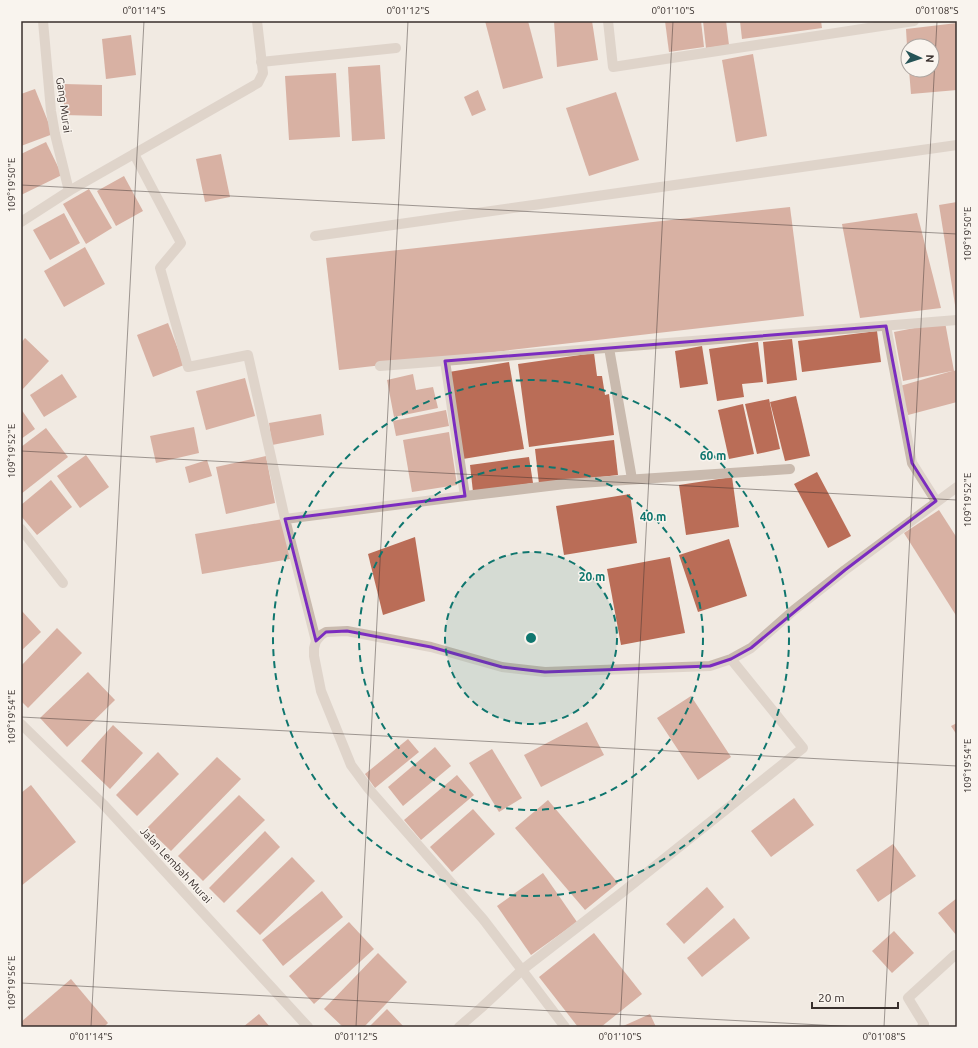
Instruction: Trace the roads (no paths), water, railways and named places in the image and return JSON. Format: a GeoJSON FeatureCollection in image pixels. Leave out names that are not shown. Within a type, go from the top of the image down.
{"type":"FeatureCollection","features":[{"type":"Feature","properties":{"kind":"street","name":"Gang Murai"},"geometry":{"type":"LineString","coordinates":[[43,21],[49,90],[55,134],[69,191]]}},
{"type":"Feature","properties":{"kind":"street"},"geometry":{"type":"LineString","coordinates":[[21,222],[69,191],[258,83],[263,73],[257,21]]}},
{"type":"Feature","properties":{"kind":"street"},"geometry":{"type":"LineString","coordinates":[[608,21],[613,67],[914,21]]}},
{"type":"Feature","properties":{"kind":"street"},"geometry":{"type":"LineString","coordinates":[[262,62],[396,48]]}},
{"type":"Feature","properties":{"kind":"street"},"geometry":{"type":"LineString","coordinates":[[315,236],[957,145]]}},
{"type":"Feature","properties":{"kind":"street"},"geometry":{"type":"LineString","coordinates":[[134,154],[181,243],[160,268],[188,367],[248,355],[285,519],[316,641]]}},
{"type":"Feature","properties":{"kind":"street"},"geometry":{"type":"LineString","coordinates":[[380,366],[957,320]]}},
{"type":"Feature","properties":{"kind":"street"},"geometry":{"type":"LineString","coordinates":[[886,326],[912,463],[936,501]]}},
{"type":"Feature","properties":{"kind":"street"},"geometry":{"type":"LineString","coordinates":[[609,348],[632,479]]}},
{"type":"Feature","properties":{"kind":"street"},"geometry":{"type":"LineString","coordinates":[[445,361],[465,496]]}},
{"type":"Feature","properties":{"kind":"street"},"geometry":{"type":"LineString","coordinates":[[285,519],[565,484],[790,469]]}},
{"type":"Feature","properties":{"kind":"street"},"geometry":{"type":"LineString","coordinates":[[565,1027],[483,918],[368,788],[351,764],[321,691],[314,656],[316,641],[326,632],[347,631],[431,648],[502,667],[545,672],[710,666],[731,659],[751,648],[794,610],[844,570],[957,487]]}},
{"type":"Feature","properties":{"kind":"street"},"geometry":{"type":"LineString","coordinates":[[21,529],[63,583]]}},
{"type":"Feature","properties":{"kind":"street"},"geometry":{"type":"LineString","coordinates":[[458,1027],[522,970],[624,891],[803,748],[731,659]]}},
{"type":"Feature","properties":{"kind":"street","name":"Jalan Lembah Murai"},"geometry":{"type":"LineString","coordinates":[[21,724],[103,804],[308,1027]]}},
{"type":"Feature","properties":{"kind":"street"},"geometry":{"type":"LineString","coordinates":[[922,1027],[924,1024],[908,998],[955,955],[957,957]]}}]}
